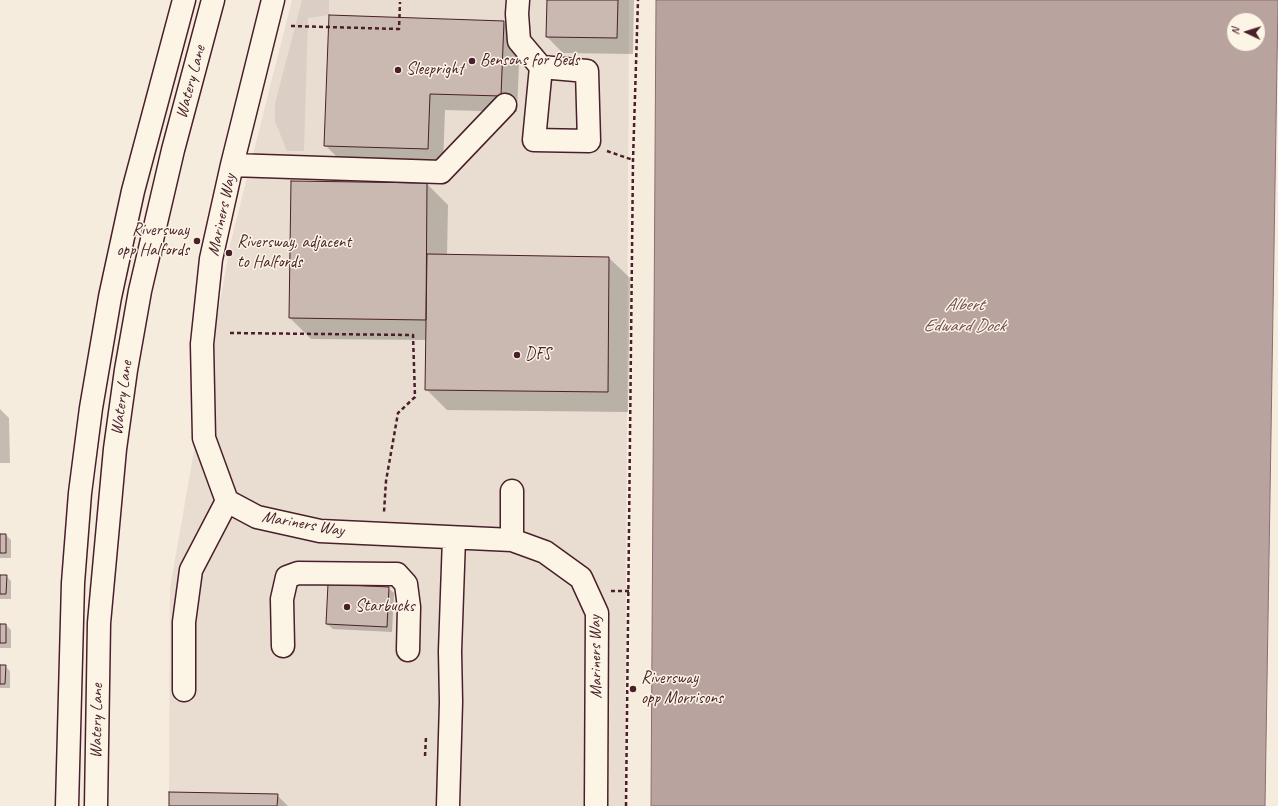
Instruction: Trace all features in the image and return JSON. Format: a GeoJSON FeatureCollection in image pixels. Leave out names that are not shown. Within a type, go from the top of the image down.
{"type":"FeatureCollection","features":[{"type":"Feature","properties":{"kind":"main road","name":"Watery Lane"},"geometry":{"type":"LineString","coordinates":[[67,806],[72,583],[80,493],[91,408],[110,297],[133,191],[184,0]]}},
{"type":"Feature","properties":{"kind":"main road","name":"Watery Lane"},"geometry":{"type":"LineString","coordinates":[[96,806],[99,623],[115,449],[124,386],[144,276],[173,150],[213,0]]}},
{"type":"Feature","properties":{"kind":"main road","name":"Mariners Way"},"geometry":{"type":"LineString","coordinates":[[273,0],[232,165],[211,259],[202,344],[204,438],[227,501],[257,517],[320,531],[512,540],[545,552],[581,578],[597,613],[596,806]]}},
{"type":"Feature","properties":{"kind":"main road"},"geometry":{"type":"LineString","coordinates":[[518,0],[517,14],[519,41],[541,67],[587,71],[589,141],[534,140],[541,67]]}},
{"type":"Feature","properties":{"kind":"main road"},"geometry":{"type":"LineString","coordinates":[[232,165],[441,172],[505,105]]}},
{"type":"Feature","properties":{"kind":"main road"},"geometry":{"type":"LineString","coordinates":[[512,490],[512,540]]}},
{"type":"Feature","properties":{"kind":"main road"},"geometry":{"type":"LineString","coordinates":[[184,690],[184,622],[191,570],[227,501]]}},
{"type":"Feature","properties":{"kind":"main road"},"geometry":{"type":"LineString","coordinates":[[448,806],[451,702],[450,651],[454,538]]}},
{"type":"Feature","properties":{"kind":"main road"},"geometry":{"type":"LineString","coordinates":[[284,646],[282,599],[287,577],[298,573],[397,574],[406,584],[409,607],[408,650]]}},
{"type":"Feature","properties":{"kind":"path"},"geometry":{"type":"LineString","coordinates":[[626,806],[633,160],[638,0]]}},
{"type":"Feature","properties":{"kind":"path"},"geometry":{"type":"LineString","coordinates":[[291,26],[399,29],[400,2]]}},
{"type":"Feature","properties":{"kind":"path"},"geometry":{"type":"LineString","coordinates":[[589,141],[611,154],[633,160]]}},
{"type":"Feature","properties":{"kind":"path"},"geometry":{"type":"LineString","coordinates":[[230,333],[413,335],[415,397],[398,413],[386,481],[382,534]]}},
{"type":"Feature","properties":{"kind":"shaded area"},"geometry":{"type":"Polygon","coordinates":[[[292,0],[629,0],[625,806],[169,806],[170,588],[230,245],[292,0]]]}},
{"type":"Feature","properties":{"kind":"shaded area"},"geometry":{"type":"Polygon","coordinates":[[[302,0],[329,0],[329,15],[308,18],[304,151],[287,151],[275,121],[275,104],[302,0]]]}},
{"type":"Feature","properties":{"kind":"water","name":"Albert Edward Dock"},"geometry":{"type":"Polygon","coordinates":[[[656,0],[1278,0],[1265,806],[651,806],[656,0]]]}},
{"type":"Feature","properties":{"kind":"building"},"geometry":{"type":"Polygon","coordinates":[[[547,0],[618,0],[617,38],[546,37],[547,0]]]}},
{"type":"Feature","properties":{"kind":"building"},"geometry":{"type":"Polygon","coordinates":[[[329,15],[504,21],[501,96],[430,94],[428,149],[324,146],[329,15]]]}},
{"type":"Feature","properties":{"kind":"building"},"geometry":{"type":"Polygon","coordinates":[[[291,181],[427,183],[426,320],[289,318],[291,181]]]}},
{"type":"Feature","properties":{"kind":"building","name":"DFS"},"geometry":{"type":"Polygon","coordinates":[[[427,254],[609,257],[608,392],[425,390],[427,254]]]}},
{"type":"Feature","properties":{"kind":"building"},"geometry":{"type":"Polygon","coordinates":[[[0,534],[6,534],[6,553],[0,553],[0,534]]]}},
{"type":"Feature","properties":{"kind":"building"},"geometry":{"type":"Polygon","coordinates":[[[0,575],[7,575],[6,594],[0,594],[0,575]]]}},
{"type":"Feature","properties":{"kind":"building"},"geometry":{"type":"Polygon","coordinates":[[[328,584],[389,587],[387,627],[326,624],[328,584]]]}},
{"type":"Feature","properties":{"kind":"building"},"geometry":{"type":"Polygon","coordinates":[[[0,624],[6,624],[6,643],[0,643],[0,624]]]}},
{"type":"Feature","properties":{"kind":"building"},"geometry":{"type":"Polygon","coordinates":[[[0,665],[6,665],[5,684],[0,684],[0,665]]]}},
{"type":"Feature","properties":{"kind":"building"},"geometry":{"type":"Polygon","coordinates":[[[169,792],[278,794],[277,806],[169,806],[169,792]]]}},
{"type":"Feature","properties":{"kind":"place","name":"Bensons for Beds"},"geometry":{"type":"Point","coordinates":[472,61]}},
{"type":"Feature","properties":{"kind":"place","name":"Sleepright"},"geometry":{"type":"Point","coordinates":[398,70]}},
{"type":"Feature","properties":{"kind":"place","name":"Riversway opp Halfords"},"geometry":{"type":"Point","coordinates":[197,241]}},
{"type":"Feature","properties":{"kind":"place","name":"Riversway, adjacent to Halfords"},"geometry":{"type":"Point","coordinates":[229,253]}},
{"type":"Feature","properties":{"kind":"place","name":"DFS"},"geometry":{"type":"Point","coordinates":[517,355]}},
{"type":"Feature","properties":{"kind":"place","name":"Starbucks"},"geometry":{"type":"Point","coordinates":[347,607]}},
{"type":"Feature","properties":{"kind":"place","name":"Riversway opp Morrisons"},"geometry":{"type":"Point","coordinates":[633,689]}}]}
